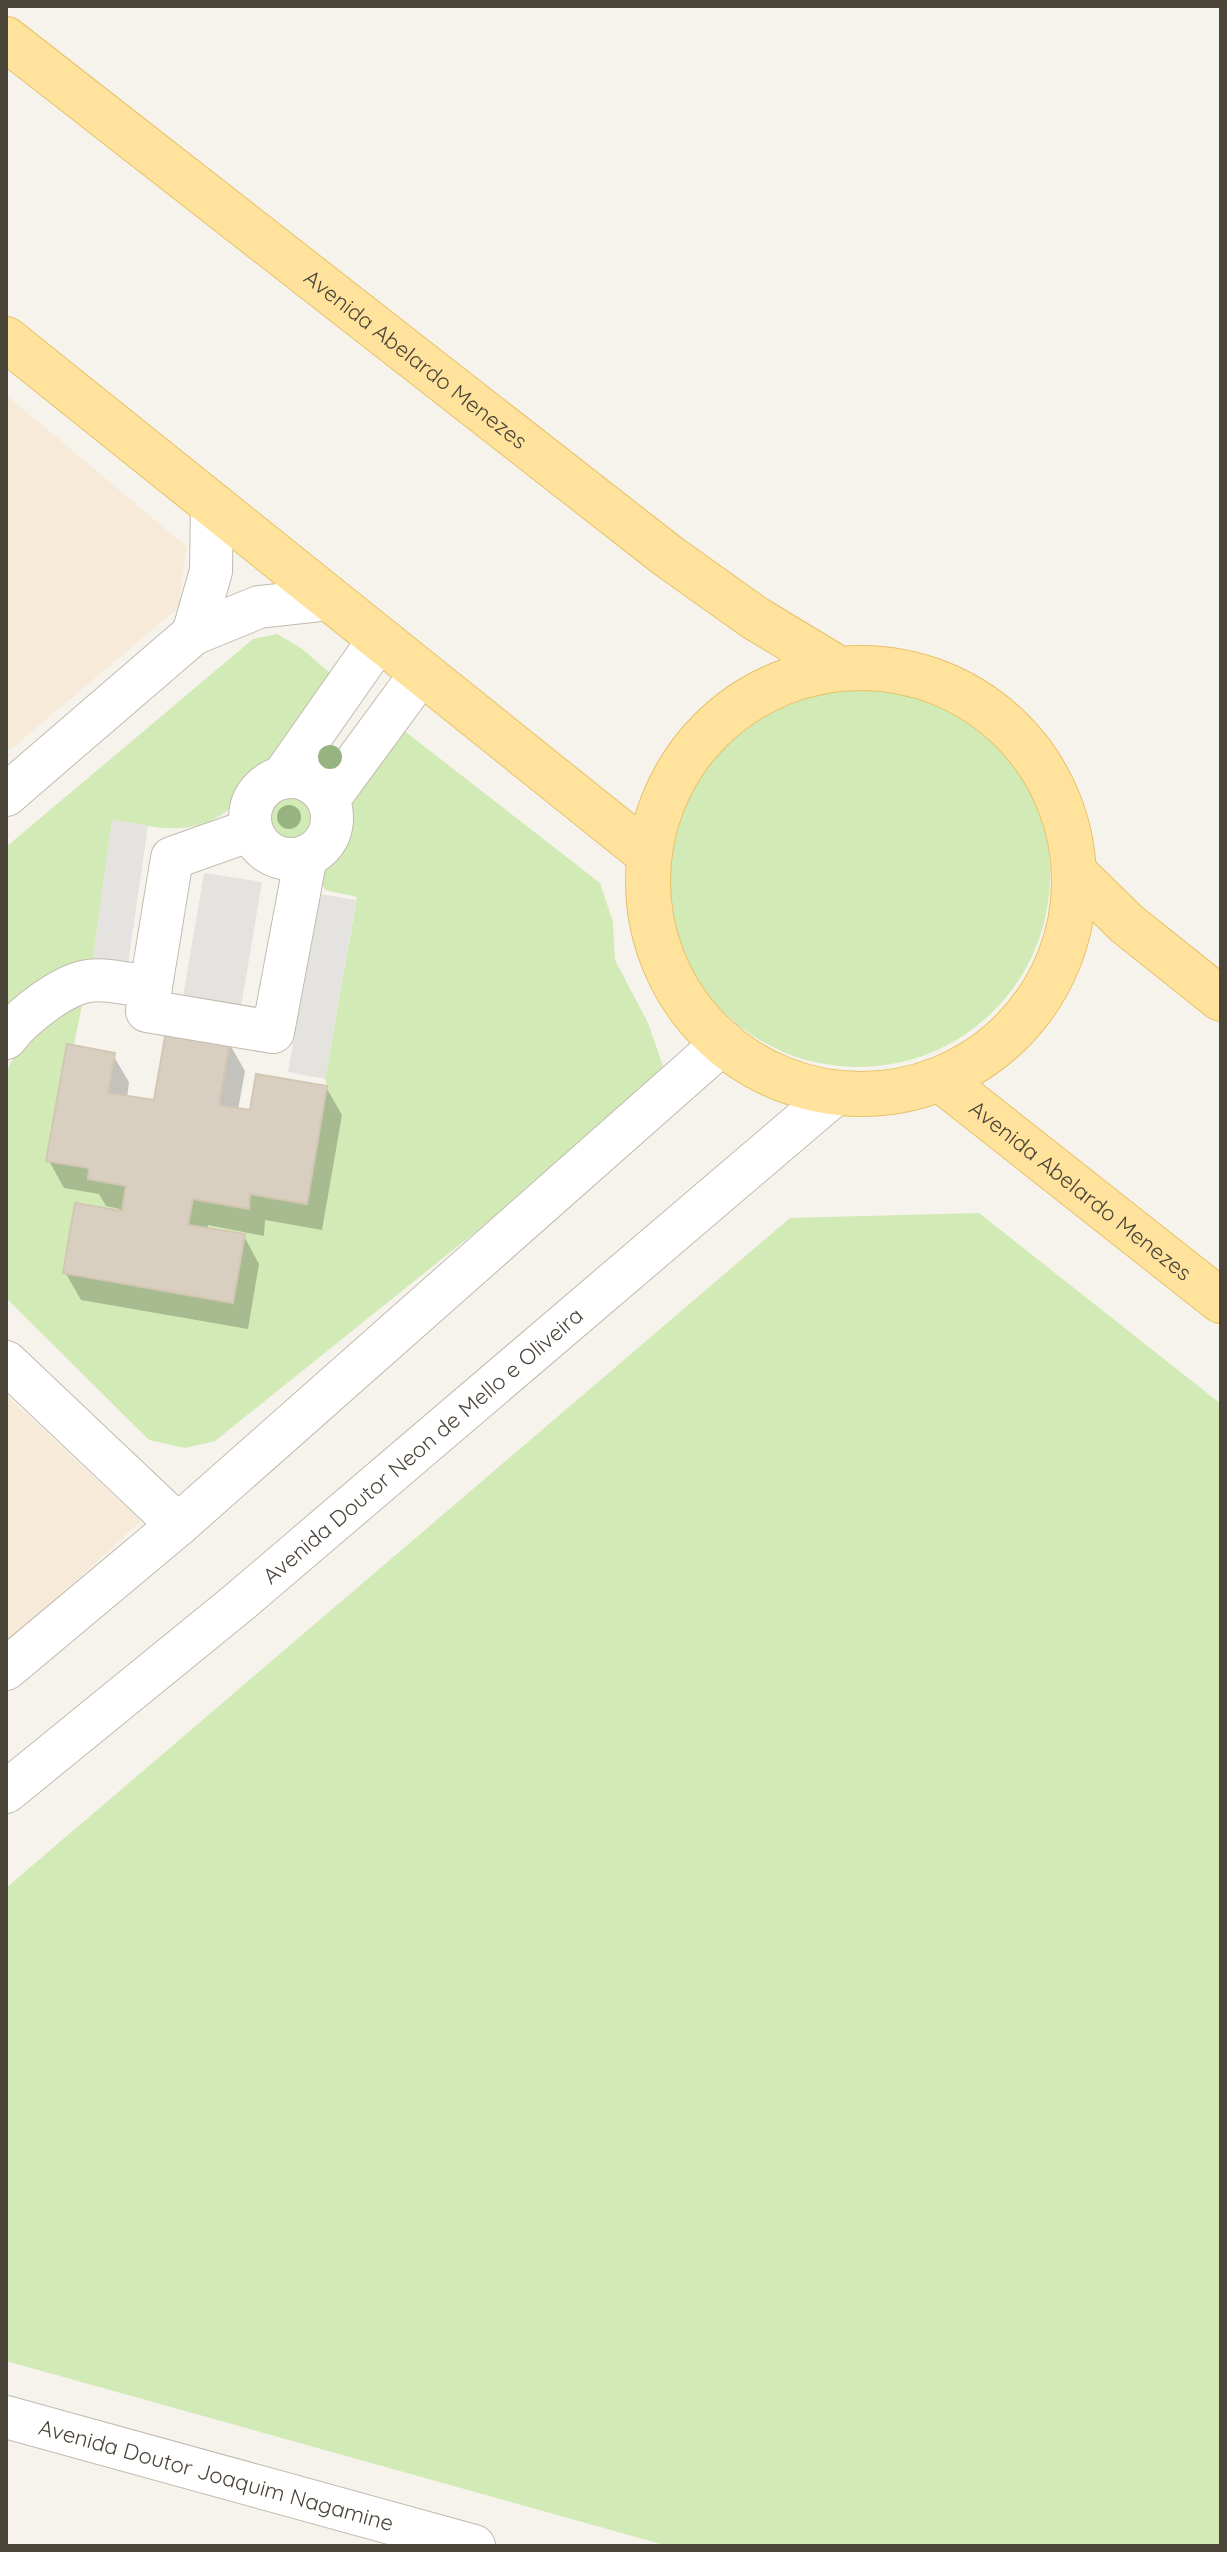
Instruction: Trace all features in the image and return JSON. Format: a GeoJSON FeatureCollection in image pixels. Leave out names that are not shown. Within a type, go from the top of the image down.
{"type":"FeatureCollection","features":[{"type":"Feature","properties":{"kind":"main road","name":"Avenida Abelardo Menezes"},"geometry":{"type":"LineString","coordinates":[[6,39],[668,556],[755,618],[836,667]]}},
{"type":"Feature","properties":{"kind":"main road"},"geometry":{"type":"LineString","coordinates":[[6,339],[648,854]]}},
{"type":"Feature","properties":{"kind":"main road"},"geometry":{"type":"LineString","coordinates":[[836,667],[905,669],[1022,736],[1059,793],[1078,876],[1072,926],[1048,987],[1006,1038],[941,1080],[904,1089],[836,1093],[805,1086],[760,1067],[708,1030],[677,989],[656,943],[647,893],[648,854],[656,815],[667,788],[708,729],[766,687],[836,667]]}},
{"type":"Feature","properties":{"kind":"main road"},"geometry":{"type":"LineString","coordinates":[[1078,876],[1127,924],[1221,999]]}},
{"type":"Feature","properties":{"kind":"main road","name":"Avenida Abelardo Menezes"},"geometry":{"type":"LineString","coordinates":[[941,1080],[1221,1301]]}},
{"type":"Feature","properties":{"kind":"street"},"geometry":{"type":"LineString","coordinates":[[193,634],[211,571],[212,505]]}},
{"type":"Feature","properties":{"kind":"street"},"geometry":{"type":"LineString","coordinates":[[6,795],[193,634],[259,607],[331,599]]}},
{"type":"Feature","properties":{"kind":"street"},"geometry":{"type":"LineString","coordinates":[[282,778],[380,638]]}},
{"type":"Feature","properties":{"kind":"street"},"geometry":{"type":"LineString","coordinates":[[328,800],[422,672]]}},
{"type":"Feature","properties":{"kind":"street"},"geometry":{"type":"LineString","coordinates":[[296,777],[309,781],[328,800],[332,813],[326,840],[306,856],[292,859],[267,852],[257,842],[249,816],[259,792],[269,783],[282,778],[296,777]]}},
{"type":"Feature","properties":{"kind":"street"},"geometry":{"type":"LineString","coordinates":[[251,830],[172,858],[147,1011],[273,1032],[306,856]]}},
{"type":"Feature","properties":{"kind":"street"},"geometry":{"type":"LineString","coordinates":[[6,1038],[41,1004],[77,984],[90,981],[151,987]]}},
{"type":"Feature","properties":{"kind":"street"},"geometry":{"type":"LineString","coordinates":[[6,1669],[178,1525],[724,1042]]}},
{"type":"Feature","properties":{"kind":"street","name":"Avenida Doutor Neon de Mello e Oliveira"},"geometry":{"type":"LineString","coordinates":[[6,1792],[238,1603],[836,1093]]}},
{"type":"Feature","properties":{"kind":"street"},"geometry":{"type":"LineString","coordinates":[[6,1362],[178,1525]]}},
{"type":"Feature","properties":{"kind":"street","name":"Avenida Doutor Joaquim Nagamine"},"geometry":{"type":"LineString","coordinates":[[6,2417],[474,2546]]}},
{"type":"Feature","properties":{"kind":"shaded area"},"geometry":{"type":"Polygon","coordinates":[[[6,395],[187,547],[178,608],[6,753],[6,395]]]}},
{"type":"Feature","properties":{"kind":"shaded area"},"geometry":{"type":"Polygon","coordinates":[[[112,820],[148,825],[128,964],[93,959],[112,820]]]}},
{"type":"Feature","properties":{"kind":"shaded area"},"geometry":{"type":"Polygon","coordinates":[[[204,873],[262,882],[241,1007],[183,997],[204,873]]]}},
{"type":"Feature","properties":{"kind":"shaded area"},"geometry":{"type":"Polygon","coordinates":[[[319,894],[356,900],[325,1079],[288,1072],[319,894]]]}},
{"type":"Feature","properties":{"kind":"shaded area"},"geometry":{"type":"Polygon","coordinates":[[[6,1395],[141,1521],[6,1645],[6,1395]]]}},
{"type":"Feature","properties":{"kind":"green space"},"geometry":{"type":"Polygon","coordinates":[[[277,634],[301,648],[337,679],[236,803],[221,815],[192,827],[178,828],[112,821],[93,959],[64,970],[6,1016],[6,847],[253,639],[277,634]]]}},
{"type":"Feature","properties":{"kind":"green space"},"geometry":{"type":"Polygon","coordinates":[[[858,683],[895,687],[932,697],[965,715],[994,739],[1018,768],[1036,801],[1046,838],[1050,875],[1046,912],[1036,949],[1018,982],[994,1011],[965,1035],[932,1053],[895,1063],[858,1067],[821,1063],[784,1053],[751,1035],[722,1011],[698,982],[680,949],[670,912],[666,875],[670,838],[680,801],[698,768],[722,739],[751,715],[784,697],[821,687],[858,683]]]}},
{"type":"Feature","properties":{"kind":"green space"},"geometry":{"type":"Polygon","coordinates":[[[398,726],[600,883],[613,922],[615,960],[648,1023],[663,1066],[656,1087],[215,1441],[185,1448],[149,1440],[6,1298],[6,1073],[19,1046],[83,1000],[74,1045],[67,1045],[47,1161],[89,1168],[88,1179],[126,1186],[122,1211],[75,1203],[63,1273],[245,1235],[188,1225],[193,1199],[248,1209],[250,1194],[307,1204],[357,897],[325,890],[320,879],[325,866],[334,861],[348,838],[350,787],[398,726]]]}},
{"type":"Feature","properties":{"kind":"green space"},"geometry":{"type":"Polygon","coordinates":[[[290,790],[311,798],[319,819],[311,840],[290,848],[269,840],[261,819],[269,798],[290,790]]]}},
{"type":"Feature","properties":{"kind":"green space"},"geometry":{"type":"Polygon","coordinates":[[[979,1213],[1221,1404],[1221,2546],[668,2546],[6,2361],[6,1888],[790,1218],[979,1213]]]}},
{"type":"Feature","properties":{"kind":"building"},"geometry":{"type":"Polygon","coordinates":[[[166,1031],[230,1041],[219,1105],[250,1110],[256,1074],[327,1086],[307,1204],[250,1194],[249,1209],[193,1199],[188,1225],[245,1234],[233,1303],[63,1273],[75,1203],[122,1211],[126,1186],[88,1179],[89,1168],[46,1161],[67,1044],[115,1053],[108,1093],[154,1100],[166,1031]]]}}]}
